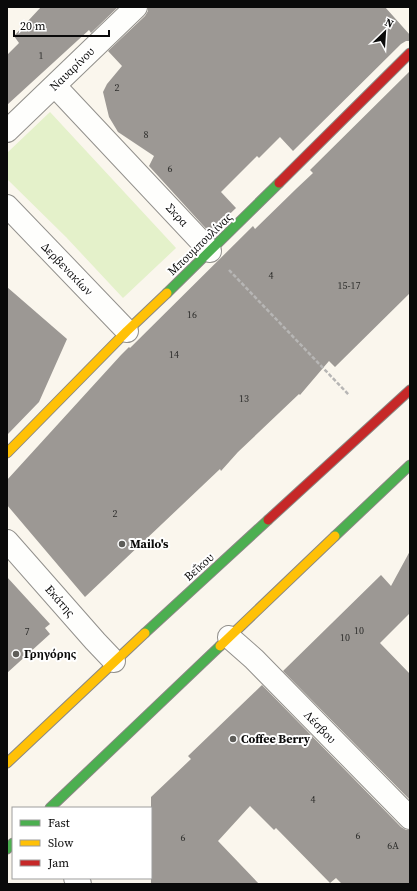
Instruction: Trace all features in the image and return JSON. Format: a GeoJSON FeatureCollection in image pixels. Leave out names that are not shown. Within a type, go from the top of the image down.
{"type":"FeatureCollection","features":[{"type":"Feature","properties":{"kind":"main road","name":"Μπουμπουλίνας"},"geometry":{"type":"LineString","coordinates":[[7,453],[127,331],[410,53]]}},
{"type":"Feature","properties":{"kind":"main road","name":"Βεΐκου"},"geometry":{"type":"LineString","coordinates":[[7,763],[114,660],[410,390]]}},
{"type":"Feature","properties":{"kind":"main road"},"geometry":{"type":"LineString","coordinates":[[51,807],[410,465]]}},
{"type":"Feature","properties":{"kind":"street","name":"Ναυαρίνου"},"geometry":{"type":"LineString","coordinates":[[7,131],[136,7]]}},
{"type":"Feature","properties":{"kind":"street","name":"Σκρα"},"geometry":{"type":"LineString","coordinates":[[55,86],[210,251]]}},
{"type":"Feature","properties":{"kind":"street","name":"Δερβενακίων"},"geometry":{"type":"LineString","coordinates":[[7,206],[127,331]]}},
{"type":"Feature","properties":{"kind":"street","name":"Εκάτης"},"geometry":{"type":"LineString","coordinates":[[7,541],[95,641],[114,660]]}},
{"type":"Feature","properties":{"kind":"street","name":"Λέσβου"},"geometry":{"type":"LineString","coordinates":[[229,637],[254,659],[410,818]]}},
{"type":"Feature","properties":{"kind":"path"},"geometry":{"type":"LineString","coordinates":[[210,251],[350,395]]}},
{"type":"Feature","properties":{"kind":"green space"},"geometry":{"type":"Polygon","coordinates":[[[50,112],[176,248],[123,298],[66,237],[7,179],[7,153],[50,112]]]}},
{"type":"Feature","properties":{"kind":"building"},"geometry":{"type":"Polygon","coordinates":[[[41,7],[118,7],[91,33],[89,30],[7,105],[7,55],[19,43],[14,36],[41,7]]]}},
{"type":"Feature","properties":{"kind":"building"},"geometry":{"type":"Polygon","coordinates":[[[148,7],[385,7],[410,35],[410,41],[406,41],[401,44],[293,151],[280,137],[259,158],[257,156],[221,192],[236,208],[210,233],[149,166],[154,156],[118,132],[109,117],[103,92],[107,84],[122,66],[108,51],[145,16],[148,11],[148,7]]]}},
{"type":"Feature","properties":{"kind":"building"},"geometry":{"type":"Polygon","coordinates":[[[410,71],[410,293],[335,367],[329,361],[300,395],[299,394],[238,452],[221,471],[220,469],[85,597],[7,505],[7,480],[121,355],[129,347],[130,348],[253,226],[255,229],[313,173],[310,170],[410,71]]]}},
{"type":"Feature","properties":{"kind":"building"},"geometry":{"type":"Polygon","coordinates":[[[7,287],[67,339],[39,402],[7,435],[7,287]]]}},
{"type":"Feature","properties":{"kind":"building"},"geometry":{"type":"Polygon","coordinates":[[[410,551],[410,613],[380,643],[410,674],[410,800],[283,671],[381,575],[391,586],[410,551]]]}},
{"type":"Feature","properties":{"kind":"building"},"geometry":{"type":"Polygon","coordinates":[[[7,577],[50,624],[45,628],[50,634],[7,673],[7,577]]]}},
{"type":"Feature","properties":{"kind":"building"},"geometry":{"type":"Polygon","coordinates":[[[262,685],[401,827],[406,830],[410,830],[410,884],[342,884],[336,878],[330,883],[276,828],[274,830],[250,806],[218,841],[259,884],[151,884],[151,797],[191,759],[188,756],[262,685]]]}},
{"type":"Feature","properties":{"kind":"traffic: fast"},"geometry":{"type":"LineString","coordinates":[[167,293],[279,183]]}},
{"type":"Feature","properties":{"kind":"traffic: fast"},"geometry":{"type":"LineString","coordinates":[[335,536],[410,465]]}},
{"type":"Feature","properties":{"kind":"traffic: fast"},"geometry":{"type":"LineString","coordinates":[[145,633],[268,520]]}},
{"type":"Feature","properties":{"kind":"traffic: fast"},"geometry":{"type":"LineString","coordinates":[[51,807],[220,646]]}},
{"type":"Feature","properties":{"kind":"traffic: fast"},"geometry":{"type":"LineString","coordinates":[[7,849],[12,844]]}},
{"type":"Feature","properties":{"kind":"traffic: slow"},"geometry":{"type":"LineString","coordinates":[[7,453],[127,331],[167,293]]}},
{"type":"Feature","properties":{"kind":"traffic: slow"},"geometry":{"type":"LineString","coordinates":[[220,646],[335,536]]}},
{"type":"Feature","properties":{"kind":"traffic: slow"},"geometry":{"type":"LineString","coordinates":[[7,763],[145,633]]}},
{"type":"Feature","properties":{"kind":"traffic: jam"},"geometry":{"type":"LineString","coordinates":[[279,183],[410,53]]}},
{"type":"Feature","properties":{"kind":"traffic: jam"},"geometry":{"type":"LineString","coordinates":[[268,520],[410,390]]}},
{"type":"Feature","properties":{"kind":"place","name":"Mailo's"},"geometry":{"type":"Point","coordinates":[122,544]}},
{"type":"Feature","properties":{"kind":"place","name":"Γρηγόρης"},"geometry":{"type":"Point","coordinates":[16,654]}},
{"type":"Feature","properties":{"kind":"place","name":"Coffee Berry"},"geometry":{"type":"Point","coordinates":[233,739]}}]}
